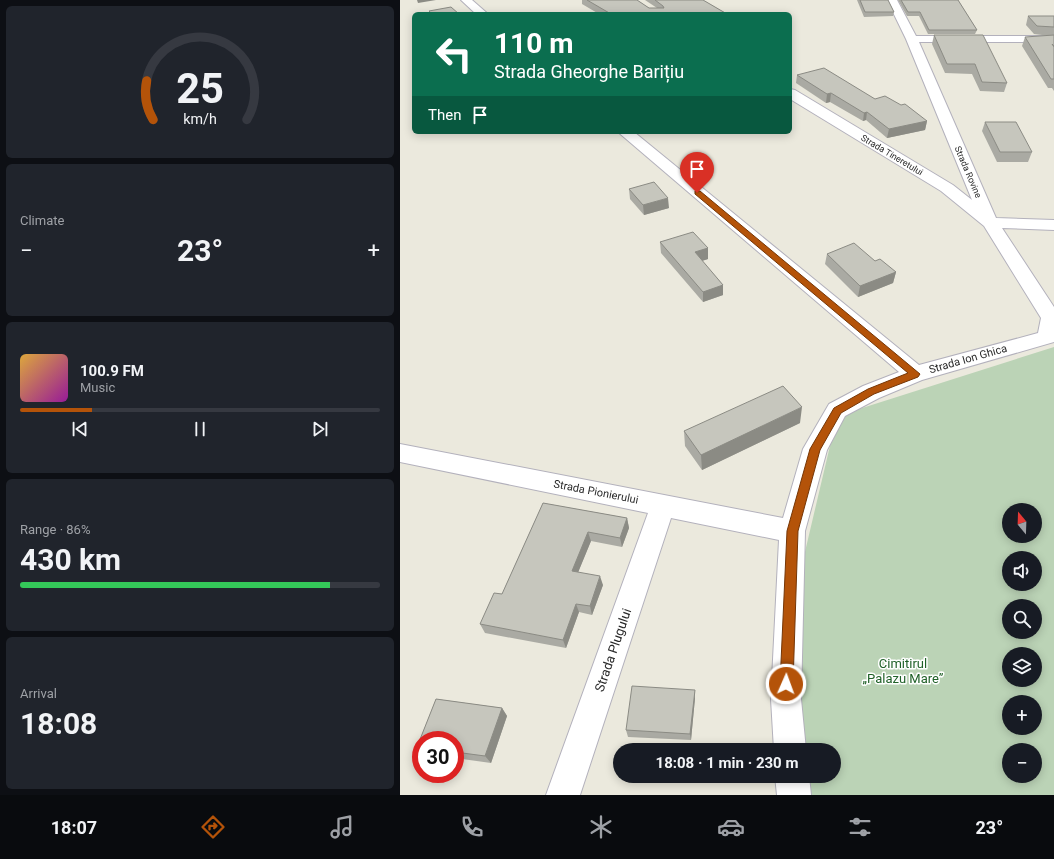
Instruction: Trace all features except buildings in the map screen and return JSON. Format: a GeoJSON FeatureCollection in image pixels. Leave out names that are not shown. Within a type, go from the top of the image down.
{"type":"FeatureCollection","features":[{"type":"Feature","properties":{"kind":"street"},"geometry":{"type":"LineString","coordinates":[[466,0],[481,12]]}},
{"type":"Feature","properties":{"kind":"street","name":"Strada Rovine"},"geometry":{"type":"LineString","coordinates":[[892,0],[912,39],[990,223],[1051,318],[1047,337]]}},
{"type":"Feature","properties":{"kind":"street"},"geometry":{"type":"LineString","coordinates":[[912,39],[1054,39]]}},
{"type":"Feature","properties":{"kind":"street","name":"Strada Tineretului"},"geometry":{"type":"LineString","coordinates":[[792,94],[947,188],[990,223]]}},
{"type":"Feature","properties":{"kind":"street"},"geometry":{"type":"LineString","coordinates":[[627,134],[915,374]]}},
{"type":"Feature","properties":{"kind":"street"},"geometry":{"type":"LineString","coordinates":[[990,223],[1054,225]]}},
{"type":"Feature","properties":{"kind":"street","name":"Strada Ion Ghica"},"geometry":{"type":"LineString","coordinates":[[789,743],[786,699],[792,531],[815,449],[837,410],[871,392],[915,374],[1047,337]]}},
{"type":"Feature","properties":{"kind":"street","name":"Strada Pionierului"},"geometry":{"type":"LineString","coordinates":[[400,453],[792,531]]}},
{"type":"Feature","properties":{"kind":"street","name":"Strada Plugului"},"geometry":{"type":"LineString","coordinates":[[563,795],[662,505]]}},
{"type":"Feature","properties":{"kind":"street"},"geometry":{"type":"LineString","coordinates":[[793,783],[794,795]]}},
{"type":"Feature","properties":{"kind":"green space","name":"Cimitirul „Palazu Mare”"},"geometry":{"type":"Polygon","coordinates":[[[1054,347],[1054,795],[801,795],[801,783],[841,783],[841,743],[799,743],[800,573],[837,416],[1054,347]]]}},
{"type":"Feature","properties":{"kind":"route"},"geometry":{"type":"LineString","coordinates":[[697,193],[915,374],[871,392],[837,410],[815,449],[792,531],[786,684]]}}]}
